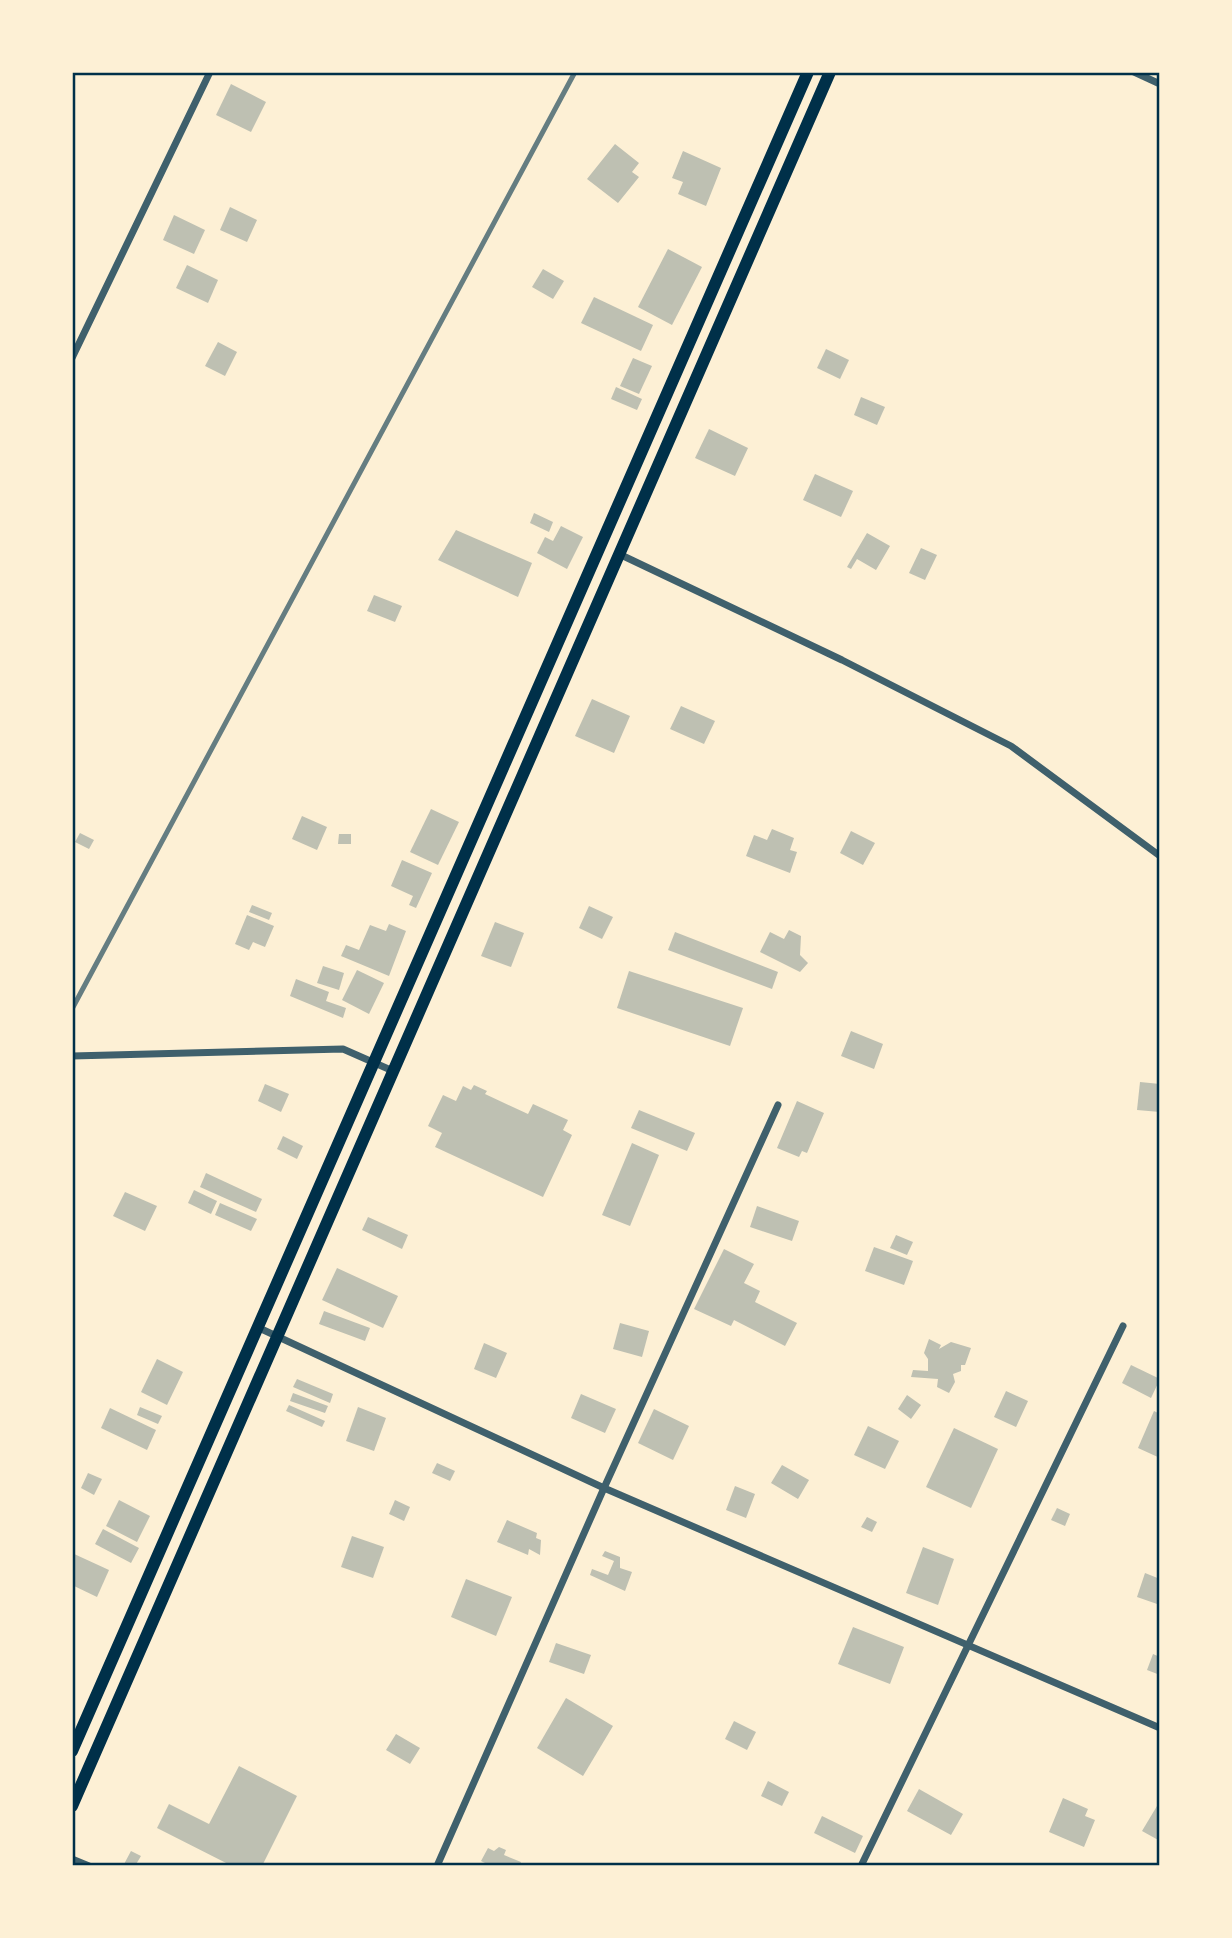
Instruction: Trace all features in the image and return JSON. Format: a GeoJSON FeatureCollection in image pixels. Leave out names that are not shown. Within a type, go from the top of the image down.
{"type":"FeatureCollection","features":[{"type":"Feature","properties":{"kind":"highway"},"geometry":{"type":"LineString","coordinates":[[72,1751],[808,72]]}},
{"type":"Feature","properties":{"kind":"highway"},"geometry":{"type":"LineString","coordinates":[[72,1805],[830,72]]}},
{"type":"Feature","properties":{"kind":"street"},"geometry":{"type":"LineString","coordinates":[[72,358],[210,72]]}},
{"type":"Feature","properties":{"kind":"street"},"geometry":{"type":"LineString","coordinates":[[1134,72],[1160,83]]}},
{"type":"Feature","properties":{"kind":"street"},"geometry":{"type":"LineString","coordinates":[[618,554],[818,648],[1011,746],[1160,856]]}},
{"type":"Feature","properties":{"kind":"street"},"geometry":{"type":"LineString","coordinates":[[72,1056],[343,1049],[393,1071]]}},
{"type":"Feature","properties":{"kind":"street"},"geometry":{"type":"LineString","coordinates":[[437,1866],[604,1488],[778,1105]]}},
{"type":"Feature","properties":{"kind":"street"},"geometry":{"type":"LineString","coordinates":[[861,1866],[1124,1326]]}},
{"type":"Feature","properties":{"kind":"street"},"geometry":{"type":"LineString","coordinates":[[257,1327],[604,1488],[1160,1728]]}},
{"type":"Feature","properties":{"kind":"street"},"geometry":{"type":"LineString","coordinates":[[72,1859],[89,1866]]}},
{"type":"Feature","properties":{"kind":"building"},"geometry":{"type":"Polygon","coordinates":[[[231,84],[266,102],[251,132],[216,115],[231,84]]]}},
{"type":"Feature","properties":{"kind":"building"},"geometry":{"type":"Polygon","coordinates":[[[615,144],[639,163],[632,172],[639,177],[618,203],[587,179],[615,144]]]}},
{"type":"Feature","properties":{"kind":"building"},"geometry":{"type":"Polygon","coordinates":[[[683,151],[721,168],[706,206],[678,194],[683,182],[672,178],[683,151]]]}},
{"type":"Feature","properties":{"kind":"building"},"geometry":{"type":"Polygon","coordinates":[[[230,207],[257,220],[247,242],[220,230],[230,207]]]}},
{"type":"Feature","properties":{"kind":"building"},"geometry":{"type":"Polygon","coordinates":[[[174,215],[205,230],[194,254],[163,240],[174,215]]]}},
{"type":"Feature","properties":{"kind":"building"},"geometry":{"type":"Polygon","coordinates":[[[668,249],[702,267],[672,325],[638,307],[668,249]]]}},
{"type":"Feature","properties":{"kind":"building"},"geometry":{"type":"Polygon","coordinates":[[[187,265],[218,280],[208,303],[176,288],[187,265]]]}},
{"type":"Feature","properties":{"kind":"building"},"geometry":{"type":"Polygon","coordinates":[[[543,269],[564,281],[553,299],[532,287],[543,269]]]}},
{"type":"Feature","properties":{"kind":"building"},"geometry":{"type":"Polygon","coordinates":[[[594,297],[653,325],[641,351],[581,323],[594,297]]]}},
{"type":"Feature","properties":{"kind":"building"},"geometry":{"type":"Polygon","coordinates":[[[218,342],[237,352],[225,376],[205,366],[218,342]]]}},
{"type":"Feature","properties":{"kind":"building"},"geometry":{"type":"Polygon","coordinates":[[[826,349],[849,360],[840,379],[817,368],[826,349]]]}},
{"type":"Feature","properties":{"kind":"building"},"geometry":{"type":"Polygon","coordinates":[[[633,358],[652,366],[639,394],[620,386],[633,358]]]}},
{"type":"Feature","properties":{"kind":"building"},"geometry":{"type":"Polygon","coordinates":[[[616,387],[642,399],[637,410],[611,399],[616,387]]]}},
{"type":"Feature","properties":{"kind":"building"},"geometry":{"type":"Polygon","coordinates":[[[861,397],[885,407],[877,425],[854,415],[861,397]]]}},
{"type":"Feature","properties":{"kind":"building"},"geometry":{"type":"Polygon","coordinates":[[[709,429],[748,448],[735,476],[695,458],[709,429]]]}},
{"type":"Feature","properties":{"kind":"building"},"geometry":{"type":"Polygon","coordinates":[[[815,474],[853,491],[841,517],[803,500],[815,474]]]}},
{"type":"Feature","properties":{"kind":"building"},"geometry":{"type":"Polygon","coordinates":[[[534,513],[553,522],[549,532],[530,523],[534,513]]]}},
{"type":"Feature","properties":{"kind":"building"},"geometry":{"type":"Polygon","coordinates":[[[561,526],[583,537],[567,569],[537,553],[545,537],[553,541],[561,526]]]}},
{"type":"Feature","properties":{"kind":"building"},"geometry":{"type":"Polygon","coordinates":[[[456,530],[532,563],[518,597],[438,560],[456,530]]]}},
{"type":"Feature","properties":{"kind":"building"},"geometry":{"type":"Polygon","coordinates":[[[867,533],[890,546],[876,570],[857,559],[851,569],[847,567],[867,533]]]}},
{"type":"Feature","properties":{"kind":"building"},"geometry":{"type":"Polygon","coordinates":[[[921,548],[937,555],[925,580],[909,573],[921,548]]]}},
{"type":"Feature","properties":{"kind":"building"},"geometry":{"type":"Polygon","coordinates":[[[374,595],[402,606],[395,622],[367,611],[374,595]]]}},
{"type":"Feature","properties":{"kind":"building"},"geometry":{"type":"Polygon","coordinates":[[[592,699],[630,716],[614,753],[575,736],[592,699]]]}},
{"type":"Feature","properties":{"kind":"building"},"geometry":{"type":"Polygon","coordinates":[[[681,706],[715,721],[704,744],[670,729],[681,706]]]}},
{"type":"Feature","properties":{"kind":"building"},"geometry":{"type":"Polygon","coordinates":[[[431,809],[459,822],[438,865],[410,852],[431,809]]]}},
{"type":"Feature","properties":{"kind":"building"},"geometry":{"type":"Polygon","coordinates":[[[302,816],[327,827],[317,850],[292,839],[302,816]]]}},
{"type":"Feature","properties":{"kind":"building"},"geometry":{"type":"Polygon","coordinates":[[[772,829],[794,838],[790,850],[797,852],[790,873],[746,856],[754,835],[767,840],[772,829]]]}},
{"type":"Feature","properties":{"kind":"building"},"geometry":{"type":"Polygon","coordinates":[[[851,831],[875,843],[863,865],[840,853],[851,831]]]}},
{"type":"Feature","properties":{"kind":"building"},"geometry":{"type":"Polygon","coordinates":[[[80,833],[94,840],[89,849],[75,842],[80,833]]]}},
{"type":"Feature","properties":{"kind":"building"},"geometry":{"type":"Polygon","coordinates":[[[339,834],[351,834],[351,844],[338,844],[339,834]]]}},
{"type":"Feature","properties":{"kind":"building"},"geometry":{"type":"Polygon","coordinates":[[[402,860],[432,873],[416,908],[409,905],[413,896],[391,886],[402,860]]]}},
{"type":"Feature","properties":{"kind":"building"},"geometry":{"type":"Polygon","coordinates":[[[252,905],[272,913],[269,920],[249,912],[252,905]]]}},
{"type":"Feature","properties":{"kind":"building"},"geometry":{"type":"Polygon","coordinates":[[[589,906],[613,917],[602,939],[579,928],[589,906]]]}},
{"type":"Feature","properties":{"kind":"building"},"geometry":{"type":"Polygon","coordinates":[[[247,915],[274,926],[265,947],[253,942],[249,950],[235,944],[247,915]]]}},
{"type":"Feature","properties":{"kind":"building"},"geometry":{"type":"Polygon","coordinates":[[[495,922],[524,933],[511,967],[481,956],[495,922]]]}},
{"type":"Feature","properties":{"kind":"building"},"geometry":{"type":"Polygon","coordinates":[[[389,924],[406,931],[389,976],[341,956],[346,945],[359,950],[370,925],[386,931],[389,924]]]}},
{"type":"Feature","properties":{"kind":"building"},"geometry":{"type":"Polygon","coordinates":[[[789,930],[801,936],[800,955],[808,963],[800,972],[760,952],[770,932],[784,939],[789,930]]]}},
{"type":"Feature","properties":{"kind":"building"},"geometry":{"type":"Polygon","coordinates":[[[675,932],[778,972],[772,989],[668,950],[675,932]]]}},
{"type":"Feature","properties":{"kind":"building"},"geometry":{"type":"Polygon","coordinates":[[[323,966],[344,973],[339,990],[317,983],[323,966]]]}},
{"type":"Feature","properties":{"kind":"building"},"geometry":{"type":"Polygon","coordinates":[[[357,970],[384,983],[369,1014],[342,1000],[357,970]]]}},
{"type":"Feature","properties":{"kind":"building"},"geometry":{"type":"Polygon","coordinates":[[[629,971],[743,1008],[730,1046],[617,1008],[629,971]]]}},
{"type":"Feature","properties":{"kind":"building"},"geometry":{"type":"Polygon","coordinates":[[[296,979],[329,992],[326,1001],[346,1008],[343,1018],[290,996],[296,979]]]}},
{"type":"Feature","properties":{"kind":"building"},"geometry":{"type":"Polygon","coordinates":[[[851,1031],[883,1044],[874,1069],[841,1056],[851,1031]]]}},
{"type":"Feature","properties":{"kind":"building"},"geometry":{"type":"Polygon","coordinates":[[[1140,1082],[1160,1084],[1160,1112],[1137,1110],[1140,1082]]]}},
{"type":"Feature","properties":{"kind":"building"},"geometry":{"type":"Polygon","coordinates":[[[265,1084],[289,1094],[281,1112],[258,1101],[265,1084]]]}},
{"type":"Feature","properties":{"kind":"building"},"geometry":{"type":"Polygon","coordinates":[[[474,1085],[487,1091],[485,1094],[528,1114],[533,1104],[568,1120],[563,1130],[572,1135],[543,1197],[435,1147],[442,1133],[428,1126],[443,1095],[456,1101],[463,1086],[471,1090],[474,1085]]]}},
{"type":"Feature","properties":{"kind":"building"},"geometry":{"type":"Polygon","coordinates":[[[797,1101],[824,1113],[807,1153],[802,1151],[799,1157],[777,1148],[797,1101]]]}},
{"type":"Feature","properties":{"kind":"building"},"geometry":{"type":"Polygon","coordinates":[[[639,1110],[695,1133],[687,1151],[631,1128],[639,1110]]]}},
{"type":"Feature","properties":{"kind":"building"},"geometry":{"type":"Polygon","coordinates":[[[283,1136],[303,1146],[297,1159],[277,1149],[283,1136]]]}},
{"type":"Feature","properties":{"kind":"building"},"geometry":{"type":"Polygon","coordinates":[[[632,1143],[659,1155],[630,1226],[602,1215],[632,1143]]]}},
{"type":"Feature","properties":{"kind":"building"},"geometry":{"type":"Polygon","coordinates":[[[206,1173],[262,1199],[256,1212],[200,1187],[206,1173]]]}},
{"type":"Feature","properties":{"kind":"building"},"geometry":{"type":"Polygon","coordinates":[[[194,1190],[217,1201],[211,1214],[188,1203],[194,1190]]]}},
{"type":"Feature","properties":{"kind":"building"},"geometry":{"type":"Polygon","coordinates":[[[125,1192],[157,1206],[145,1231],[113,1216],[125,1192]]]}},
{"type":"Feature","properties":{"kind":"building"},"geometry":{"type":"Polygon","coordinates":[[[220,1203],[257,1219],[251,1231],[215,1215],[220,1203]]]}},
{"type":"Feature","properties":{"kind":"building"},"geometry":{"type":"Polygon","coordinates":[[[757,1206],[799,1221],[792,1241],[750,1227],[757,1206]]]}},
{"type":"Feature","properties":{"kind":"building"},"geometry":{"type":"Polygon","coordinates":[[[368,1217],[408,1235],[402,1249],[362,1230],[368,1217]]]}},
{"type":"Feature","properties":{"kind":"building"},"geometry":{"type":"Polygon","coordinates":[[[896,1235],[913,1242],[907,1255],[890,1248],[896,1235]]]}},
{"type":"Feature","properties":{"kind":"building"},"geometry":{"type":"Polygon","coordinates":[[[874,1247],[913,1261],[904,1285],[865,1271],[874,1247]]]}},
{"type":"Feature","properties":{"kind":"building"},"geometry":{"type":"Polygon","coordinates":[[[724,1249],[754,1264],[744,1283],[760,1291],[755,1302],[797,1323],[785,1346],[734,1320],[731,1326],[694,1309],[724,1249]]]}},
{"type":"Feature","properties":{"kind":"building"},"geometry":{"type":"Polygon","coordinates":[[[337,1268],[398,1296],[383,1328],[322,1300],[337,1268]]]}},
{"type":"Feature","properties":{"kind":"building"},"geometry":{"type":"Polygon","coordinates":[[[324,1311],[370,1328],[365,1341],[319,1324],[324,1311]]]}},
{"type":"Feature","properties":{"kind":"building"},"geometry":{"type":"Polygon","coordinates":[[[620,1323],[649,1331],[642,1357],[613,1349],[620,1323]]]}},
{"type":"Feature","properties":{"kind":"building"},"geometry":{"type":"Polygon","coordinates":[[[929,1339],[941,1345],[939,1349],[951,1342],[971,1348],[965,1365],[961,1365],[961,1371],[953,1374],[955,1382],[949,1393],[937,1387],[938,1379],[911,1377],[913,1370],[928,1371],[928,1359],[924,1353],[929,1339]]]}},
{"type":"Feature","properties":{"kind":"building"},"geometry":{"type":"Polygon","coordinates":[[[484,1343],[507,1353],[496,1378],[474,1369],[484,1343]]]}},
{"type":"Feature","properties":{"kind":"building"},"geometry":{"type":"Polygon","coordinates":[[[157,1359],[183,1372],[167,1405],[141,1392],[157,1359]]]}},
{"type":"Feature","properties":{"kind":"building"},"geometry":{"type":"Polygon","coordinates":[[[1131,1365],[1160,1379],[1151,1398],[1122,1383],[1131,1365]]]}},
{"type":"Feature","properties":{"kind":"building"},"geometry":{"type":"Polygon","coordinates":[[[297,1379],[333,1394],[330,1403],[293,1387],[297,1379]]]}},
{"type":"Feature","properties":{"kind":"building"},"geometry":{"type":"Polygon","coordinates":[[[1006,1391],[1028,1401],[1016,1427],[994,1417],[1006,1391]]]}},
{"type":"Feature","properties":{"kind":"building"},"geometry":{"type":"Polygon","coordinates":[[[293,1393],[328,1406],[325,1413],[290,1401],[293,1393]]]}},
{"type":"Feature","properties":{"kind":"building"},"geometry":{"type":"Polygon","coordinates":[[[581,1394],[616,1409],[605,1433],[571,1418],[581,1394]]]}},
{"type":"Feature","properties":{"kind":"building"},"geometry":{"type":"Polygon","coordinates":[[[907,1395],[921,1405],[911,1419],[898,1409],[907,1395]]]}},
{"type":"Feature","properties":{"kind":"building"},"geometry":{"type":"Polygon","coordinates":[[[289,1405],[325,1421],[322,1427],[286,1411],[289,1405]]]}},
{"type":"Feature","properties":{"kind":"building"},"geometry":{"type":"Polygon","coordinates":[[[140,1407],[162,1416],[158,1424],[137,1415],[140,1407]]]}},
{"type":"Feature","properties":{"kind":"building"},"geometry":{"type":"Polygon","coordinates":[[[358,1407],[386,1418],[374,1451],[346,1441],[358,1407]]]}},
{"type":"Feature","properties":{"kind":"building"},"geometry":{"type":"Polygon","coordinates":[[[110,1408],[156,1430],[147,1450],[101,1428],[110,1408]]]}},
{"type":"Feature","properties":{"kind":"building"},"geometry":{"type":"Polygon","coordinates":[[[654,1409],[689,1426],[673,1460],[638,1443],[654,1409]]]}},
{"type":"Feature","properties":{"kind":"building"},"geometry":{"type":"Polygon","coordinates":[[[1154,1411],[1160,1414],[1160,1458],[1138,1448],[1154,1411]]]}},
{"type":"Feature","properties":{"kind":"building"},"geometry":{"type":"Polygon","coordinates":[[[868,1426],[899,1441],[885,1469],[854,1455],[868,1426]]]}},
{"type":"Feature","properties":{"kind":"building"},"geometry":{"type":"Polygon","coordinates":[[[954,1428],[998,1449],[971,1508],[926,1487],[954,1428]]]}},
{"type":"Feature","properties":{"kind":"building"},"geometry":{"type":"Polygon","coordinates":[[[437,1463],[455,1471],[450,1481],[432,1473],[437,1463]]]}},
{"type":"Feature","properties":{"kind":"building"},"geometry":{"type":"Polygon","coordinates":[[[782,1465],[809,1480],[798,1499],[771,1483],[782,1465]]]}},
{"type":"Feature","properties":{"kind":"building"},"geometry":{"type":"Polygon","coordinates":[[[88,1473],[102,1479],[94,1495],[81,1488],[88,1473]]]}},
{"type":"Feature","properties":{"kind":"building"},"geometry":{"type":"Polygon","coordinates":[[[735,1486],[755,1494],[746,1518],[726,1510],[735,1486]]]}},
{"type":"Feature","properties":{"kind":"building"},"geometry":{"type":"Polygon","coordinates":[[[119,1500],[150,1516],[137,1542],[106,1526],[119,1500]]]}},
{"type":"Feature","properties":{"kind":"building"},"geometry":{"type":"Polygon","coordinates":[[[395,1500],[410,1507],[404,1521],[389,1514],[395,1500]]]}},
{"type":"Feature","properties":{"kind":"building"},"geometry":{"type":"Polygon","coordinates":[[[1057,1508],[1070,1514],[1065,1526],[1051,1520],[1057,1508]]]}},
{"type":"Feature","properties":{"kind":"building"},"geometry":{"type":"Polygon","coordinates":[[[867,1517],[877,1522],[872,1532],[861,1527],[867,1517]]]}},
{"type":"Feature","properties":{"kind":"building"},"geometry":{"type":"Polygon","coordinates":[[[507,1520],[537,1533],[536,1538],[541,1540],[540,1555],[529,1549],[528,1555],[497,1542],[507,1520]]]}},
{"type":"Feature","properties":{"kind":"building"},"geometry":{"type":"Polygon","coordinates":[[[103,1529],[139,1548],[131,1563],[95,1544],[103,1529]]]}},
{"type":"Feature","properties":{"kind":"building"},"geometry":{"type":"Polygon","coordinates":[[[352,1536],[384,1547],[373,1578],[341,1567],[352,1536]]]}},
{"type":"Feature","properties":{"kind":"building"},"geometry":{"type":"Polygon","coordinates":[[[923,1547],[954,1559],[938,1605],[906,1593],[923,1547]]]}},
{"type":"Feature","properties":{"kind":"building"},"geometry":{"type":"Polygon","coordinates":[[[605,1551],[620,1557],[620,1568],[632,1572],[625,1591],[590,1575],[592,1569],[608,1575],[614,1561],[602,1556],[605,1551]]]}},
{"type":"Feature","properties":{"kind":"building"},"geometry":{"type":"Polygon","coordinates":[[[72,1553],[109,1570],[97,1597],[72,1585],[72,1553]]]}},
{"type":"Feature","properties":{"kind":"building"},"geometry":{"type":"Polygon","coordinates":[[[1145,1573],[1160,1579],[1160,1605],[1137,1597],[1145,1573]]]}},
{"type":"Feature","properties":{"kind":"building"},"geometry":{"type":"Polygon","coordinates":[[[466,1579],[512,1597],[496,1636],[451,1617],[466,1579]]]}},
{"type":"Feature","properties":{"kind":"building"},"geometry":{"type":"Polygon","coordinates":[[[853,1627],[904,1647],[890,1684],[838,1664],[853,1627]]]}},
{"type":"Feature","properties":{"kind":"building"},"geometry":{"type":"Polygon","coordinates":[[[556,1643],[591,1655],[584,1674],[549,1662],[556,1643]]]}},
{"type":"Feature","properties":{"kind":"building"},"geometry":{"type":"Polygon","coordinates":[[[1153,1654],[1160,1657],[1160,1675],[1147,1670],[1153,1654]]]}},
{"type":"Feature","properties":{"kind":"building"},"geometry":{"type":"Polygon","coordinates":[[[566,1698],[613,1726],[583,1776],[537,1748],[566,1698]]]}},
{"type":"Feature","properties":{"kind":"building"},"geometry":{"type":"Polygon","coordinates":[[[734,1721],[756,1732],[747,1750],[725,1739],[734,1721]]]}},
{"type":"Feature","properties":{"kind":"building"},"geometry":{"type":"Polygon","coordinates":[[[396,1734],[420,1748],[410,1764],[386,1750],[396,1734]]]}},
{"type":"Feature","properties":{"kind":"building"},"geometry":{"type":"Polygon","coordinates":[[[239,1766],[297,1796],[262,1866],[232,1866],[157,1828],[169,1804],[209,1824],[239,1766]]]}},
{"type":"Feature","properties":{"kind":"building"},"geometry":{"type":"Polygon","coordinates":[[[768,1781],[789,1792],[782,1806],[761,1796],[768,1781]]]}},
{"type":"Feature","properties":{"kind":"building"},"geometry":{"type":"Polygon","coordinates":[[[919,1789],[963,1814],[951,1835],[907,1811],[919,1789]]]}},
{"type":"Feature","properties":{"kind":"building"},"geometry":{"type":"Polygon","coordinates":[[[1063,1798],[1088,1809],[1085,1816],[1095,1820],[1084,1847],[1049,1832],[1063,1798]]]}},
{"type":"Feature","properties":{"kind":"building"},"geometry":{"type":"Polygon","coordinates":[[[1160,1801],[1160,1841],[1142,1831],[1160,1801]]]}},
{"type":"Feature","properties":{"kind":"building"},"geometry":{"type":"Polygon","coordinates":[[[822,1816],[863,1836],[855,1853],[814,1833],[822,1816]]]}},
{"type":"Feature","properties":{"kind":"building"},"geometry":{"type":"Polygon","coordinates":[[[499,1847],[506,1850],[504,1855],[521,1862],[520,1866],[491,1866],[481,1861],[488,1848],[494,1851],[499,1847]]]}},
{"type":"Feature","properties":{"kind":"building"},"geometry":{"type":"Polygon","coordinates":[[[131,1851],[141,1856],[135,1866],[123,1866],[131,1851]]]}},
{"type":"Feature","properties":{"kind":"railway"},"geometry":{"type":"LineString","coordinates":[[72,1009],[575,72]]}}]}
